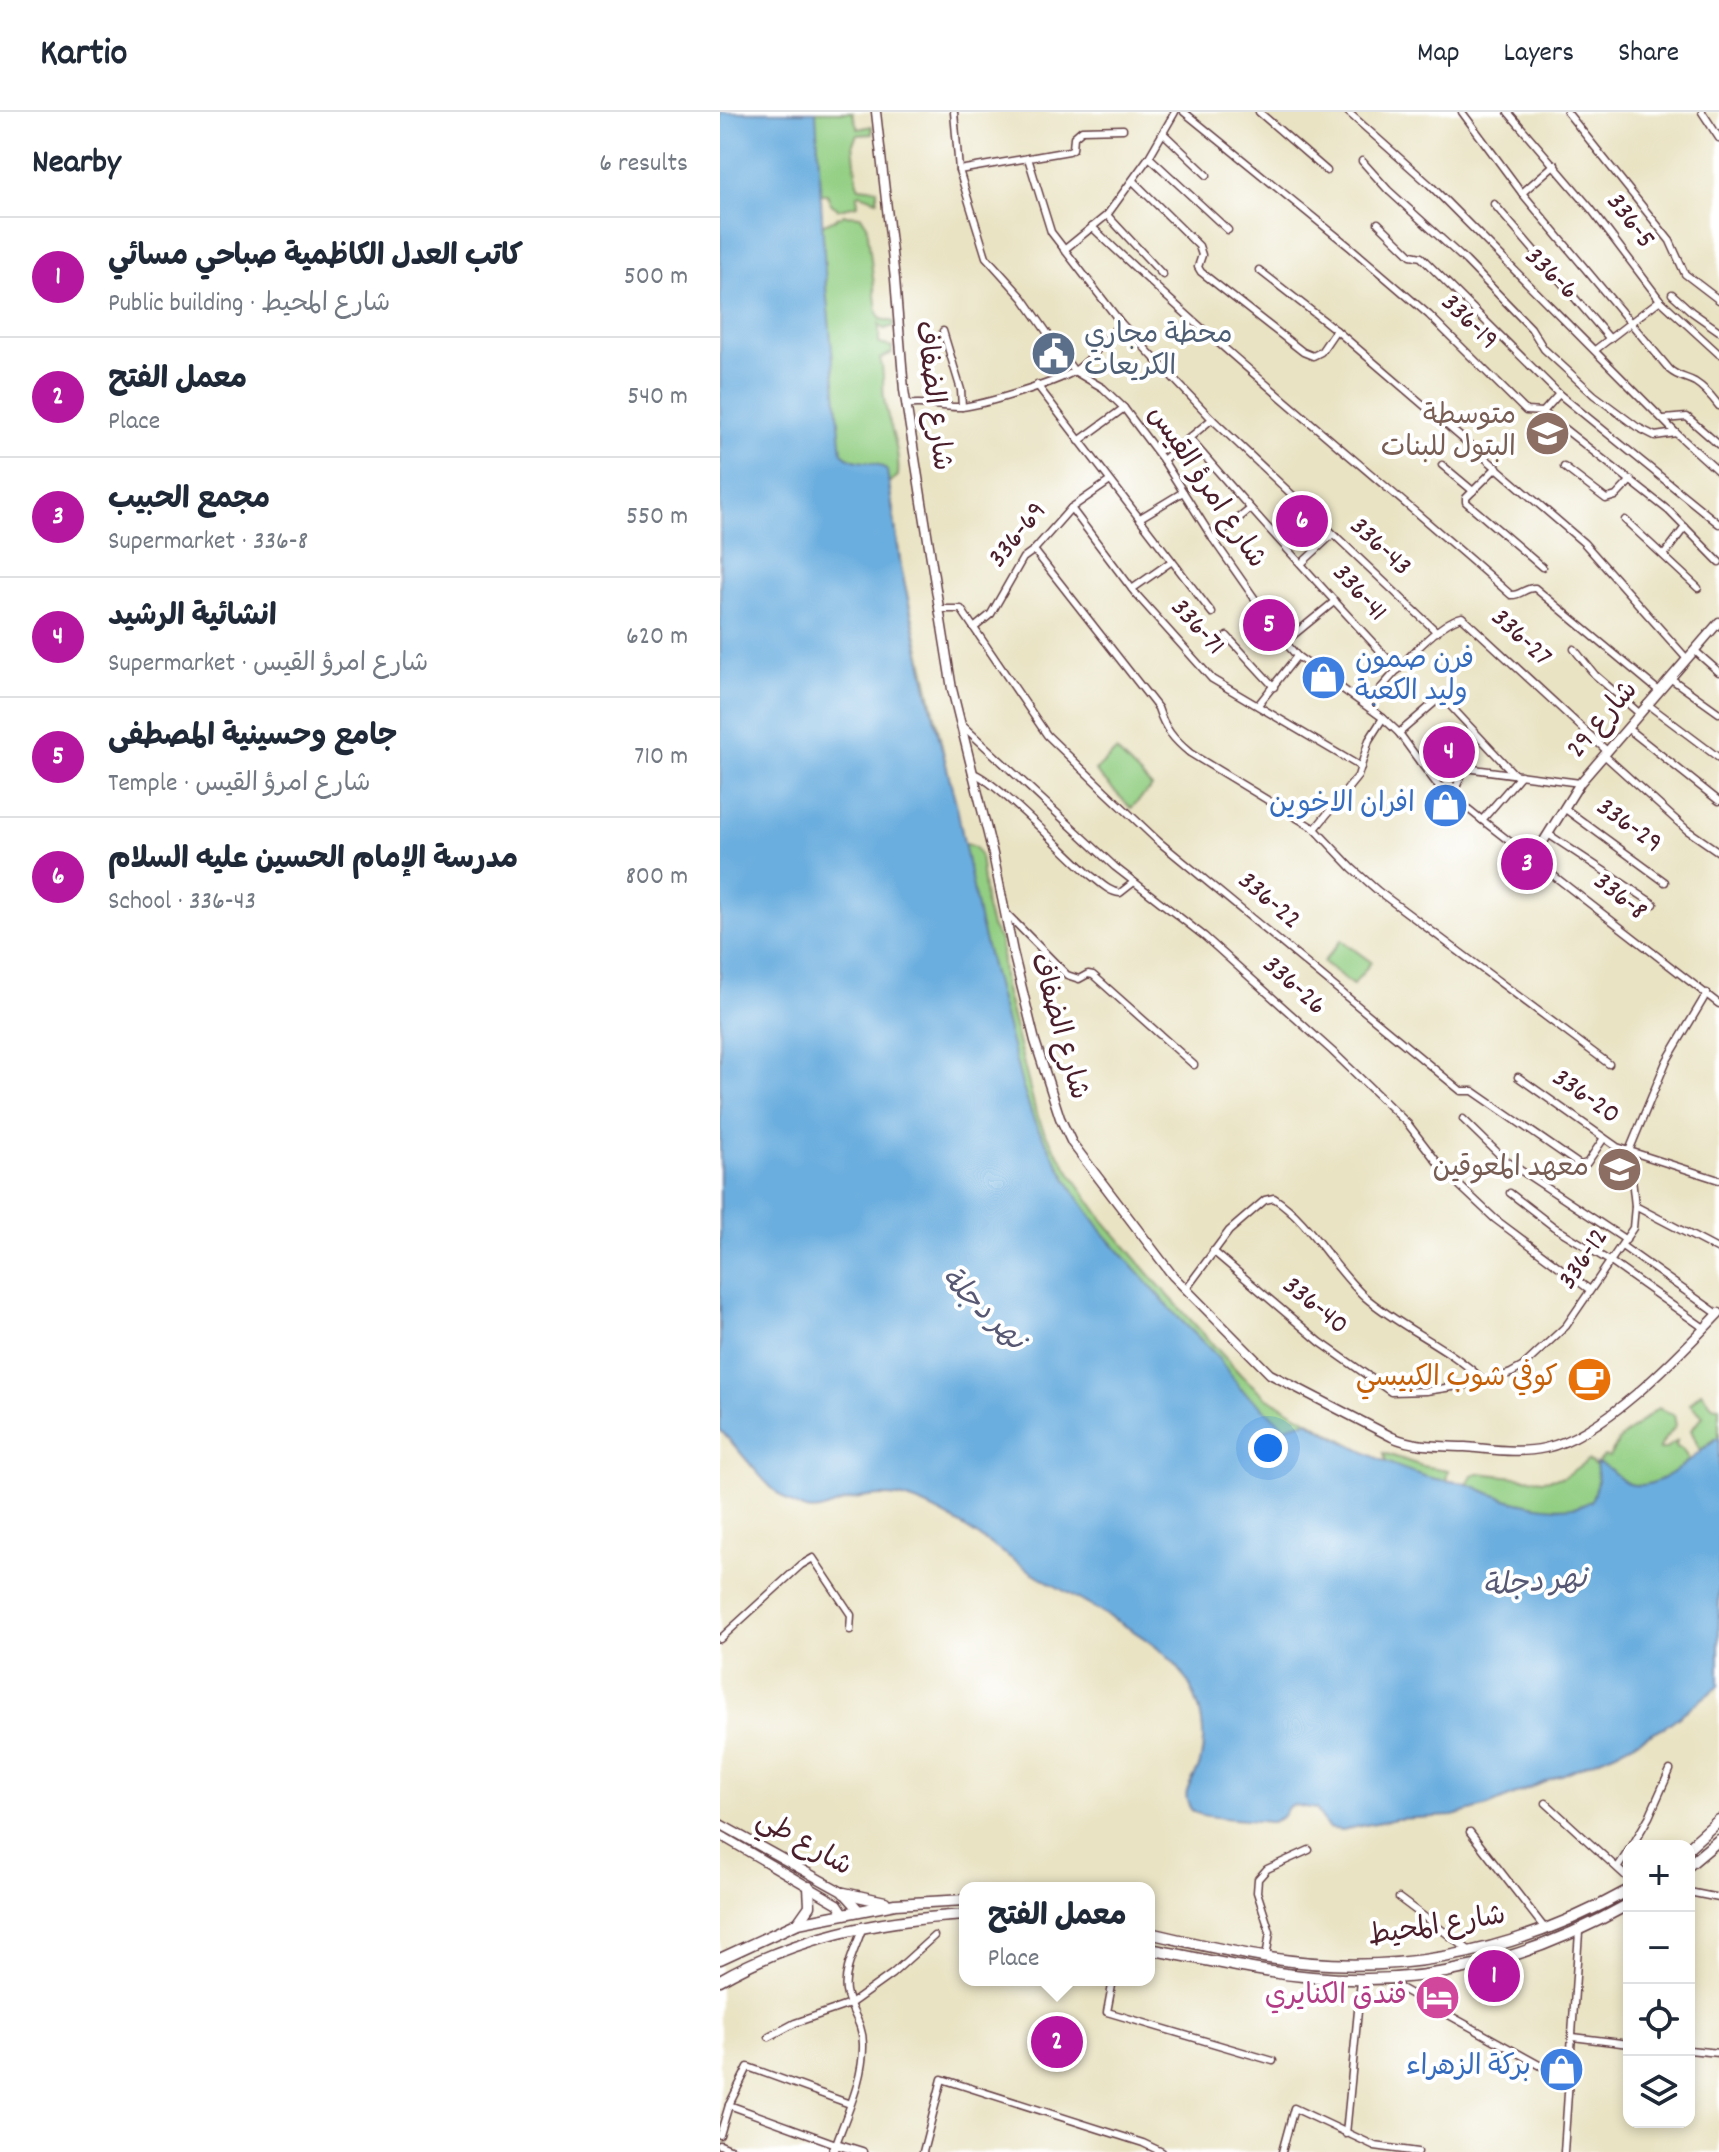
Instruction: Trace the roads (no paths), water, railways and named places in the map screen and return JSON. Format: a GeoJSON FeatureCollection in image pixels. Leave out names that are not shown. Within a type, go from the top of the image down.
{"type":"FeatureCollection","features":[{"type":"Feature","properties":{"kind":"main road"},"geometry":{"type":"LineString","coordinates":[[1695,1842],[1719,1820]]}},
{"type":"Feature","properties":{"kind":"main road"},"geometry":{"type":"LineString","coordinates":[[1695,1860],[1719,1840]]}},
{"type":"Feature","properties":{"kind":"main road"},"geometry":{"type":"LineString","coordinates":[[798,1923],[810,1906],[809,1887]]}},
{"type":"Feature","properties":{"kind":"main road"},"geometry":{"type":"LineString","coordinates":[[844,1893],[895,1904]]}},
{"type":"Feature","properties":{"kind":"main road","name":"شارع المحيط"},"geometry":{"type":"LineString","coordinates":[[1155,1934],[1266,1958],[1357,1966],[1397,1964],[1471,1952],[1546,1930],[1623,1893]]}},
{"type":"Feature","properties":{"kind":"main road"},"geometry":{"type":"LineString","coordinates":[[720,1959],[798,1923],[895,1904],[959,1900]]}},
{"type":"Feature","properties":{"kind":"main road","name":"شارع المحيط"},"geometry":{"type":"LineString","coordinates":[[1155,1950],[1266,1971],[1361,1980],[1397,1979],[1475,1967],[1532,1950],[1579,1932],[1623,1907]]}},
{"type":"Feature","properties":{"kind":"main road"},"geometry":{"type":"LineString","coordinates":[[862,1925],[871,1908]]}},
{"type":"Feature","properties":{"kind":"main road"},"geometry":{"type":"LineString","coordinates":[[859,1910],[862,1925]]}},
{"type":"Feature","properties":{"kind":"main road"},"geometry":{"type":"LineString","coordinates":[[838,1914],[862,1925]]}},
{"type":"Feature","properties":{"kind":"main road"},"geometry":{"type":"LineString","coordinates":[[838,1914],[838,1932]]}},
{"type":"Feature","properties":{"kind":"main road"},"geometry":{"type":"LineString","coordinates":[[720,1980],[767,1955],[862,1925],[959,1916]]}},
{"type":"Feature","properties":{"kind":"street","name":"شارع الضفاف"},"geometry":{"type":"LineString","coordinates":[[876,112],[906,405],[959,723],[993,854],[1035,1041],[1072,1143],[1186,1289],[1275,1378],[1410,1444],[1523,1451],[1563,1442],[1631,1398],[1718,1313]]}},
{"type":"Feature","properties":{"kind":"street","name":"شارع امرؤ القيس"},"geometry":{"type":"LineString","coordinates":[[954,112],[959,170],[986,257],[1023,298],[1074,371],[1103,388],[1124,408],[1297,656],[1367,704],[1399,733],[1420,762]]}},
{"type":"Feature","properties":{"kind":"street"},"geometry":{"type":"LineString","coordinates":[[1064,250],[1107,215],[1149,157],[1175,112]]}},
{"type":"Feature","properties":{"kind":"street","name":"336-19"},"geometry":{"type":"LineString","coordinates":[[1184,112],[1429,315],[1526,411],[1543,412],[1631,480],[1685,527],[1719,562]]}},
{"type":"Feature","properties":{"kind":"street"},"geometry":{"type":"LineString","coordinates":[[1259,112],[1327,171]]}},
{"type":"Feature","properties":{"kind":"street","name":"336-6"},"geometry":{"type":"LineString","coordinates":[[1348,112],[1430,185],[1676,433],[1719,472]]}},
{"type":"Feature","properties":{"kind":"street"},"geometry":{"type":"LineString","coordinates":[[1462,112],[1522,193],[1670,370],[1705,389],[1719,406]]}},
{"type":"Feature","properties":{"kind":"street","name":"336-5"},"geometry":{"type":"LineString","coordinates":[[1508,112],[1555,164],[1660,300],[1719,354]]}},
{"type":"Feature","properties":{"kind":"street"},"geometry":{"type":"LineString","coordinates":[[1567,112],[1670,241],[1685,274],[1719,300]]}},
{"type":"Feature","properties":{"kind":"street"},"geometry":{"type":"LineString","coordinates":[[1702,112],[1719,138]]}},
{"type":"Feature","properties":{"kind":"street"},"geometry":{"type":"LineString","coordinates":[[959,170],[1069,151],[1073,149],[1074,137],[1082,130],[1123,129]]}},
{"type":"Feature","properties":{"kind":"street"},"geometry":{"type":"LineString","coordinates":[[1163,133],[1207,175]]}},
{"type":"Feature","properties":{"kind":"street"},"geometry":{"type":"LineString","coordinates":[[1149,157],[1228,230]]}},
{"type":"Feature","properties":{"kind":"street","name":"336-43"},"geometry":{"type":"LineString","coordinates":[[1028,158],[1051,232],[1121,323],[1212,419],[1437,632]]}},
{"type":"Feature","properties":{"kind":"street"},"geometry":{"type":"LineString","coordinates":[[1362,161],[1388,190],[1477,272],[1531,328],[1544,349],[1594,395],[1637,427],[1655,436],[1676,433]]}},
{"type":"Feature","properties":{"kind":"street"},"geometry":{"type":"LineString","coordinates":[[1522,193],[1555,164]]}},
{"type":"Feature","properties":{"kind":"street"},"geometry":{"type":"LineString","coordinates":[[1133,181],[1202,250],[1198,267],[1201,272],[1303,352],[1313,356],[1321,352],[1336,330]]}},
{"type":"Feature","properties":{"kind":"street"},"geometry":{"type":"LineString","coordinates":[[1494,204],[1610,339]]}},
{"type":"Feature","properties":{"kind":"street"},"geometry":{"type":"LineString","coordinates":[[1107,215],[1163,275]]}},
{"type":"Feature","properties":{"kind":"street"},"geometry":{"type":"LineString","coordinates":[[1378,223],[1411,255],[1421,257],[1559,394],[1719,524]]}},
{"type":"Feature","properties":{"kind":"street"},"geometry":{"type":"LineString","coordinates":[[1092,227],[1218,344],[1398,495],[1511,595],[1535,588],[1659,691]]}},
{"type":"Feature","properties":{"kind":"street"},"geometry":{"type":"LineString","coordinates":[[1259,270],[1336,330],[1584,543],[1687,659]]}},
{"type":"Feature","properties":{"kind":"street"},"geometry":{"type":"LineString","coordinates":[[1672,294],[1719,331]]}},
{"type":"Feature","properties":{"kind":"street"},"geometry":{"type":"LineString","coordinates":[[1595,350],[1660,300]]}},
{"type":"Feature","properties":{"kind":"street"},"geometry":{"type":"LineString","coordinates":[[906,405],[920,402],[962,407],[981,404],[1074,371],[1121,323]]}},
{"type":"Feature","properties":{"kind":"street"},"geometry":{"type":"LineString","coordinates":[[943,331],[961,390],[962,407]]}},
{"type":"Feature","properties":{"kind":"street"},"geometry":{"type":"LineString","coordinates":[[1037,385],[1212,613]]}},
{"type":"Feature","properties":{"kind":"street"},"geometry":{"type":"LineString","coordinates":[[1543,412],[1559,394]]}},
{"type":"Feature","properties":{"kind":"street"},"geometry":{"type":"LineString","coordinates":[[1079,441],[1124,408]]}},
{"type":"Feature","properties":{"kind":"street"},"geometry":{"type":"LineString","coordinates":[[1664,419],[1687,417],[1719,445]]}},
{"type":"Feature","properties":{"kind":"street"},"geometry":{"type":"LineString","coordinates":[[1163,460],[1212,419]]}},
{"type":"Feature","properties":{"kind":"street","name":"336-41"},"geometry":{"type":"LineString","coordinates":[[1190,439],[1249,510],[1302,563],[1398,670]]}},
{"type":"Feature","properties":{"kind":"street"},"geometry":{"type":"LineString","coordinates":[[1442,465],[1473,491]]}},
{"type":"Feature","properties":{"kind":"street"},"geometry":{"type":"LineString","coordinates":[[1497,467],[1466,498],[1466,502],[1542,567]]}},
{"type":"Feature","properties":{"kind":"street"},"geometry":{"type":"LineString","coordinates":[[1564,467],[1606,499],[1616,496],[1631,480]]}},
{"type":"Feature","properties":{"kind":"street","name":"336-69"},"geometry":{"type":"LineString","coordinates":[[974,628],[991,614],[1023,558],[1071,508],[1110,481]]}},
{"type":"Feature","properties":{"kind":"street"},"geometry":{"type":"LineString","coordinates":[[1140,518],[1183,492]]}},
{"type":"Feature","properties":{"kind":"street","name":"336-71"},"geometry":{"type":"LineString","coordinates":[[1071,508],[1132,589],[1212,679],[1361,767]]}},
{"type":"Feature","properties":{"kind":"street"},"geometry":{"type":"LineString","coordinates":[[1213,539],[1249,510]]}},
{"type":"Feature","properties":{"kind":"street"},"geometry":{"type":"LineString","coordinates":[[1625,520],[1698,588]]}},
{"type":"Feature","properties":{"kind":"street"},"geometry":{"type":"LineString","coordinates":[[1664,555],[1685,527]]}},
{"type":"Feature","properties":{"kind":"street"},"geometry":{"type":"LineString","coordinates":[[1302,563],[1332,535]]}},
{"type":"Feature","properties":{"kind":"street"},"geometry":{"type":"LineString","coordinates":[[1034,550],[1158,708],[1168,733],[1178,744],[1315,829],[1378,891],[1609,1064]]}},
{"type":"Feature","properties":{"kind":"street"},"geometry":{"type":"LineString","coordinates":[[1132,589],[1172,561]]}},
{"type":"Feature","properties":{"kind":"street"},"geometry":{"type":"LineString","coordinates":[[1285,642],[1335,601]]}},
{"type":"Feature","properties":{"kind":"street","name":"336-22"},"geometry":{"type":"LineString","coordinates":[[940,609],[961,609],[1047,735],[1158,841],[1461,1091],[1473,1091],[1580,1165],[1587,1163],[1604,1138]]}},
{"type":"Feature","properties":{"kind":"street","name":"336-27"},"geometry":{"type":"LineString","coordinates":[[1367,704],[1437,632],[1453,619],[1462,617],[1470,621],[1687,830],[1719,852]]}},
{"type":"Feature","properties":{"kind":"street","name":"شارع 29"},"geometry":{"type":"LineString","coordinates":[[1533,858],[1580,783],[1719,622]]}},
{"type":"Feature","properties":{"kind":"street"},"geometry":{"type":"LineString","coordinates":[[1227,636],[1274,687]]}},
{"type":"Feature","properties":{"kind":"street"},"geometry":{"type":"LineString","coordinates":[[1574,649],[1595,675],[1639,713]]}},
{"type":"Feature","properties":{"kind":"street"},"geometry":{"type":"LineString","coordinates":[[1694,650],[1719,672]]}},
{"type":"Feature","properties":{"kind":"street"},"geometry":{"type":"LineString","coordinates":[[1258,705],[1297,656]]}},
{"type":"Feature","properties":{"kind":"street"},"geometry":{"type":"LineString","coordinates":[[1670,678],[1719,713]]}},
{"type":"Feature","properties":{"kind":"street"},"geometry":{"type":"LineString","coordinates":[[1399,733],[1435,702],[1445,700],[1518,775]]}},
{"type":"Feature","properties":{"kind":"street"},"geometry":{"type":"LineString","coordinates":[[1647,704],[1719,758]]}},
{"type":"Feature","properties":{"kind":"street"},"geometry":{"type":"LineString","coordinates":[[1315,829],[1347,791],[1361,767],[1369,740],[1383,718]]}},
{"type":"Feature","properties":{"kind":"street","name":"336-26"},"geometry":{"type":"LineString","coordinates":[[959,723],[1134,882],[1204,936],[1332,1051],[1408,1124],[1444,1171],[1495,1219],[1590,1290]]}},
{"type":"Feature","properties":{"kind":"street"},"geometry":{"type":"LineString","coordinates":[[1627,728],[1719,801]]}},
{"type":"Feature","properties":{"kind":"street"},"geometry":{"type":"LineString","coordinates":[[1420,762],[1580,783]]}},
{"type":"Feature","properties":{"kind":"street","name":"336-8"},"geometry":{"type":"LineString","coordinates":[[1420,762],[1436,783],[1452,796],[1719,1004]]}},
{"type":"Feature","properties":{"kind":"street"},"geometry":{"type":"LineString","coordinates":[[1452,796],[1465,768]]}},
{"type":"Feature","properties":{"kind":"street"},"geometry":{"type":"LineString","coordinates":[[972,773],[989,780],[1058,847],[1109,889],[1120,893],[1134,882]]}},
{"type":"Feature","properties":{"kind":"street"},"geometry":{"type":"LineString","coordinates":[[1482,820],[1518,775]]}},
{"type":"Feature","properties":{"kind":"street","name":"336-29"},"geometry":{"type":"LineString","coordinates":[[1564,808],[1665,882]]}},
{"type":"Feature","properties":{"kind":"street"},"geometry":{"type":"LineString","coordinates":[[1548,834],[1654,904]]}},
{"type":"Feature","properties":{"kind":"street"},"geometry":{"type":"LineString","coordinates":[[1004,911],[1067,975],[1079,979],[1093,975],[1194,1065]]}},
{"type":"Feature","properties":{"kind":"street","name":"336-12"},"geometry":{"type":"LineString","coordinates":[[1391,1392],[1426,1391],[1485,1382],[1511,1373],[1541,1351],[1573,1317],[1635,1223],[1629,1151],[1666,1062],[1707,993]]}},
{"type":"Feature","properties":{"kind":"street","name":"336-20"},"geometry":{"type":"LineString","coordinates":[[1518,1077],[1604,1138],[1629,1151],[1719,1180]]}},
{"type":"Feature","properties":{"kind":"street"},"geometry":{"type":"LineString","coordinates":[[1463,1119],[1505,1160],[1718,1313]]}},
{"type":"Feature","properties":{"kind":"street"},"geometry":{"type":"LineString","coordinates":[[1510,1193],[1554,1227],[1611,1262],[1704,1328]]}},
{"type":"Feature","properties":{"kind":"street"},"geometry":{"type":"LineString","coordinates":[[1186,1289],[1229,1231],[1265,1200],[1274,1198],[1293,1214],[1371,1302],[1456,1357],[1485,1382]]}},
{"type":"Feature","properties":{"kind":"street"},"geometry":{"type":"LineString","coordinates":[[1635,1206],[1719,1250]]}},
{"type":"Feature","properties":{"kind":"street","name":"336-40"},"geometry":{"type":"LineString","coordinates":[[1213,1251],[1320,1342],[1391,1392]]}},
{"type":"Feature","properties":{"kind":"street"},"geometry":{"type":"LineString","coordinates":[[720,1639],[801,1565],[813,1558],[851,1615],[850,1630]]}},
{"type":"Feature","properties":{"kind":"street"},"geometry":{"type":"LineString","coordinates":[[1635,1840],[1670,1770]]}},
{"type":"Feature","properties":{"kind":"street"},"geometry":{"type":"LineString","coordinates":[[1546,1803],[1623,1872]]}},
{"type":"Feature","properties":{"kind":"street","name":"شارع طي"},"geometry":{"type":"LineString","coordinates":[[720,1824],[844,1893],[859,1910]]}},
{"type":"Feature","properties":{"kind":"street"},"geometry":{"type":"LineString","coordinates":[[1470,1832],[1546,1930]]}},
{"type":"Feature","properties":{"kind":"street","name":"شارع طي"},"geometry":{"type":"LineString","coordinates":[[720,1835],[838,1904],[838,1914]]}},
{"type":"Feature","properties":{"kind":"street"},"geometry":{"type":"LineString","coordinates":[[1266,1958],[1270,1932],[1257,1892],[1258,1879],[1267,1869],[1309,1850]]}},
{"type":"Feature","properties":{"kind":"street"},"geometry":{"type":"LineString","coordinates":[[1618,1867],[1623,1859]]}},
{"type":"Feature","properties":{"kind":"street"},"geometry":{"type":"LineString","coordinates":[[1695,1893],[1719,1898]]}},
{"type":"Feature","properties":{"kind":"street"},"geometry":{"type":"LineString","coordinates":[[1399,1898],[1471,1952]]}},
{"type":"Feature","properties":{"kind":"street"},"geometry":{"type":"LineString","coordinates":[[835,2148],[858,2080],[863,2046],[859,2019],[846,1992],[847,1977],[862,1925]]}},
{"type":"Feature","properties":{"kind":"street"},"geometry":{"type":"LineString","coordinates":[[1564,2152],[1579,1932]]}},
{"type":"Feature","properties":{"kind":"street"},"geometry":{"type":"LineString","coordinates":[[769,2037],[795,2023],[850,2004],[892,1974],[934,1936]]}},
{"type":"Feature","properties":{"kind":"street"},"geometry":{"type":"LineString","coordinates":[[1346,2134],[1361,1980]]}},
{"type":"Feature","properties":{"kind":"street"},"geometry":{"type":"LineString","coordinates":[[1112,1986],[1107,2012],[1273,2061]]}},
{"type":"Feature","properties":{"kind":"street"},"geometry":{"type":"LineString","coordinates":[[1400,1988],[1570,2082]]}},
{"type":"Feature","properties":{"kind":"street"},"geometry":{"type":"LineString","coordinates":[[1573,2037],[1623,2043]]}},
{"type":"Feature","properties":{"kind":"street"},"geometry":{"type":"LineString","coordinates":[[1695,2051],[1719,2053]]}},
{"type":"Feature","properties":{"kind":"street"},"geometry":{"type":"LineString","coordinates":[[720,2135],[729,2105],[748,2067],[850,2104]]}},
{"type":"Feature","properties":{"kind":"street"},"geometry":{"type":"LineString","coordinates":[[923,2152],[942,2079],[1143,2143],[1162,2152]]}},
{"type":"Feature","properties":{"kind":"street"},"geometry":{"type":"LineString","coordinates":[[729,2105],[835,2148],[862,2152]]}},
{"type":"Feature","properties":{"kind":"street"},"geometry":{"type":"LineString","coordinates":[[1282,2152],[1294,2108],[1375,2146],[1418,2152]]}},
{"type":"Feature","properties":{"kind":"street"},"geometry":{"type":"LineString","coordinates":[[720,2145],[737,2152]]}},
{"type":"Feature","properties":{"kind":"water","name":"نهر دجلة"},"geometry":{"type":"Polygon","coordinates":[[[720,112],[816,112],[826,288],[842,453],[887,471],[901,567],[928,694],[957,807],[980,923],[1022,1085],[1034,1121],[1074,1192],[1105,1235],[1215,1354],[1241,1389],[1285,1427],[1307,1421],[1364,1452],[1408,1471],[1472,1485],[1518,1502],[1566,1508],[1591,1501],[1598,1480],[1596,1463],[1627,1483],[1651,1483],[1676,1470],[1719,1436],[1719,1686],[1666,1726],[1616,1752],[1488,1806],[1453,1816],[1396,1819],[1341,1830],[1328,1828],[1316,1809],[1295,1805],[1289,1806],[1282,1817],[1272,1822],[1199,1814],[1190,1808],[1186,1796],[1199,1767],[1202,1750],[1199,1709],[1182,1672],[1160,1650],[1128,1627],[1040,1577],[951,1519],[915,1502],[898,1497],[874,1497],[850,1500],[815,1511],[791,1503],[769,1485],[720,1430],[720,112]]]}},
{"type":"Feature","properties":{"kind":"place","name":"محطة مجاري الكريعات"},"geometry":{"type":"Point","coordinates":[1053,353]}},
{"type":"Feature","properties":{"kind":"place","name":"متوسطة البتول للبنات"},"geometry":{"type":"Point","coordinates":[1547,434]}},
{"type":"Feature","properties":{"kind":"place","name":"مدرسة الإمام الحسين عليه السلام"},"geometry":{"type":"Point","coordinates":[1302,521]}},
{"type":"Feature","properties":{"kind":"place","name":"جامع وحسينية المصطفى"},"geometry":{"type":"Point","coordinates":[1269,625]}},
{"type":"Feature","properties":{"kind":"place","name":"فرن صمون وليد الكعبة"},"geometry":{"type":"Point","coordinates":[1324,678]}},
{"type":"Feature","properties":{"kind":"place","name":"انشائية الرشيد"},"geometry":{"type":"Point","coordinates":[1449,752]}},
{"type":"Feature","properties":{"kind":"place","name":"افران الاخوين"},"geometry":{"type":"Point","coordinates":[1446,806]}},
{"type":"Feature","properties":{"kind":"place","name":"مجمع الحبيب"},"geometry":{"type":"Point","coordinates":[1527,864]}},
{"type":"Feature","properties":{"kind":"place","name":"معهد المعوقين"},"geometry":{"type":"Point","coordinates":[1620,1170]}},
{"type":"Feature","properties":{"kind":"place","name":"كوفي شوب الكبيسي"},"geometry":{"type":"Point","coordinates":[1589,1380]}},
{"type":"Feature","properties":{"kind":"place","name":"كاتب العدل الكاظمية صباحي مسائي"},"geometry":{"type":"Point","coordinates":[1494,1976]}},
{"type":"Feature","properties":{"kind":"place","name":"فندق الكنايري"},"geometry":{"type":"Point","coordinates":[1438,1998]}},
{"type":"Feature","properties":{"kind":"place","name":"معمل الفتح"},"geometry":{"type":"Point","coordinates":[1057,2042]}},
{"type":"Feature","properties":{"kind":"place","name":"بركة الزهراء"},"geometry":{"type":"Point","coordinates":[1562,2069]}}]}
